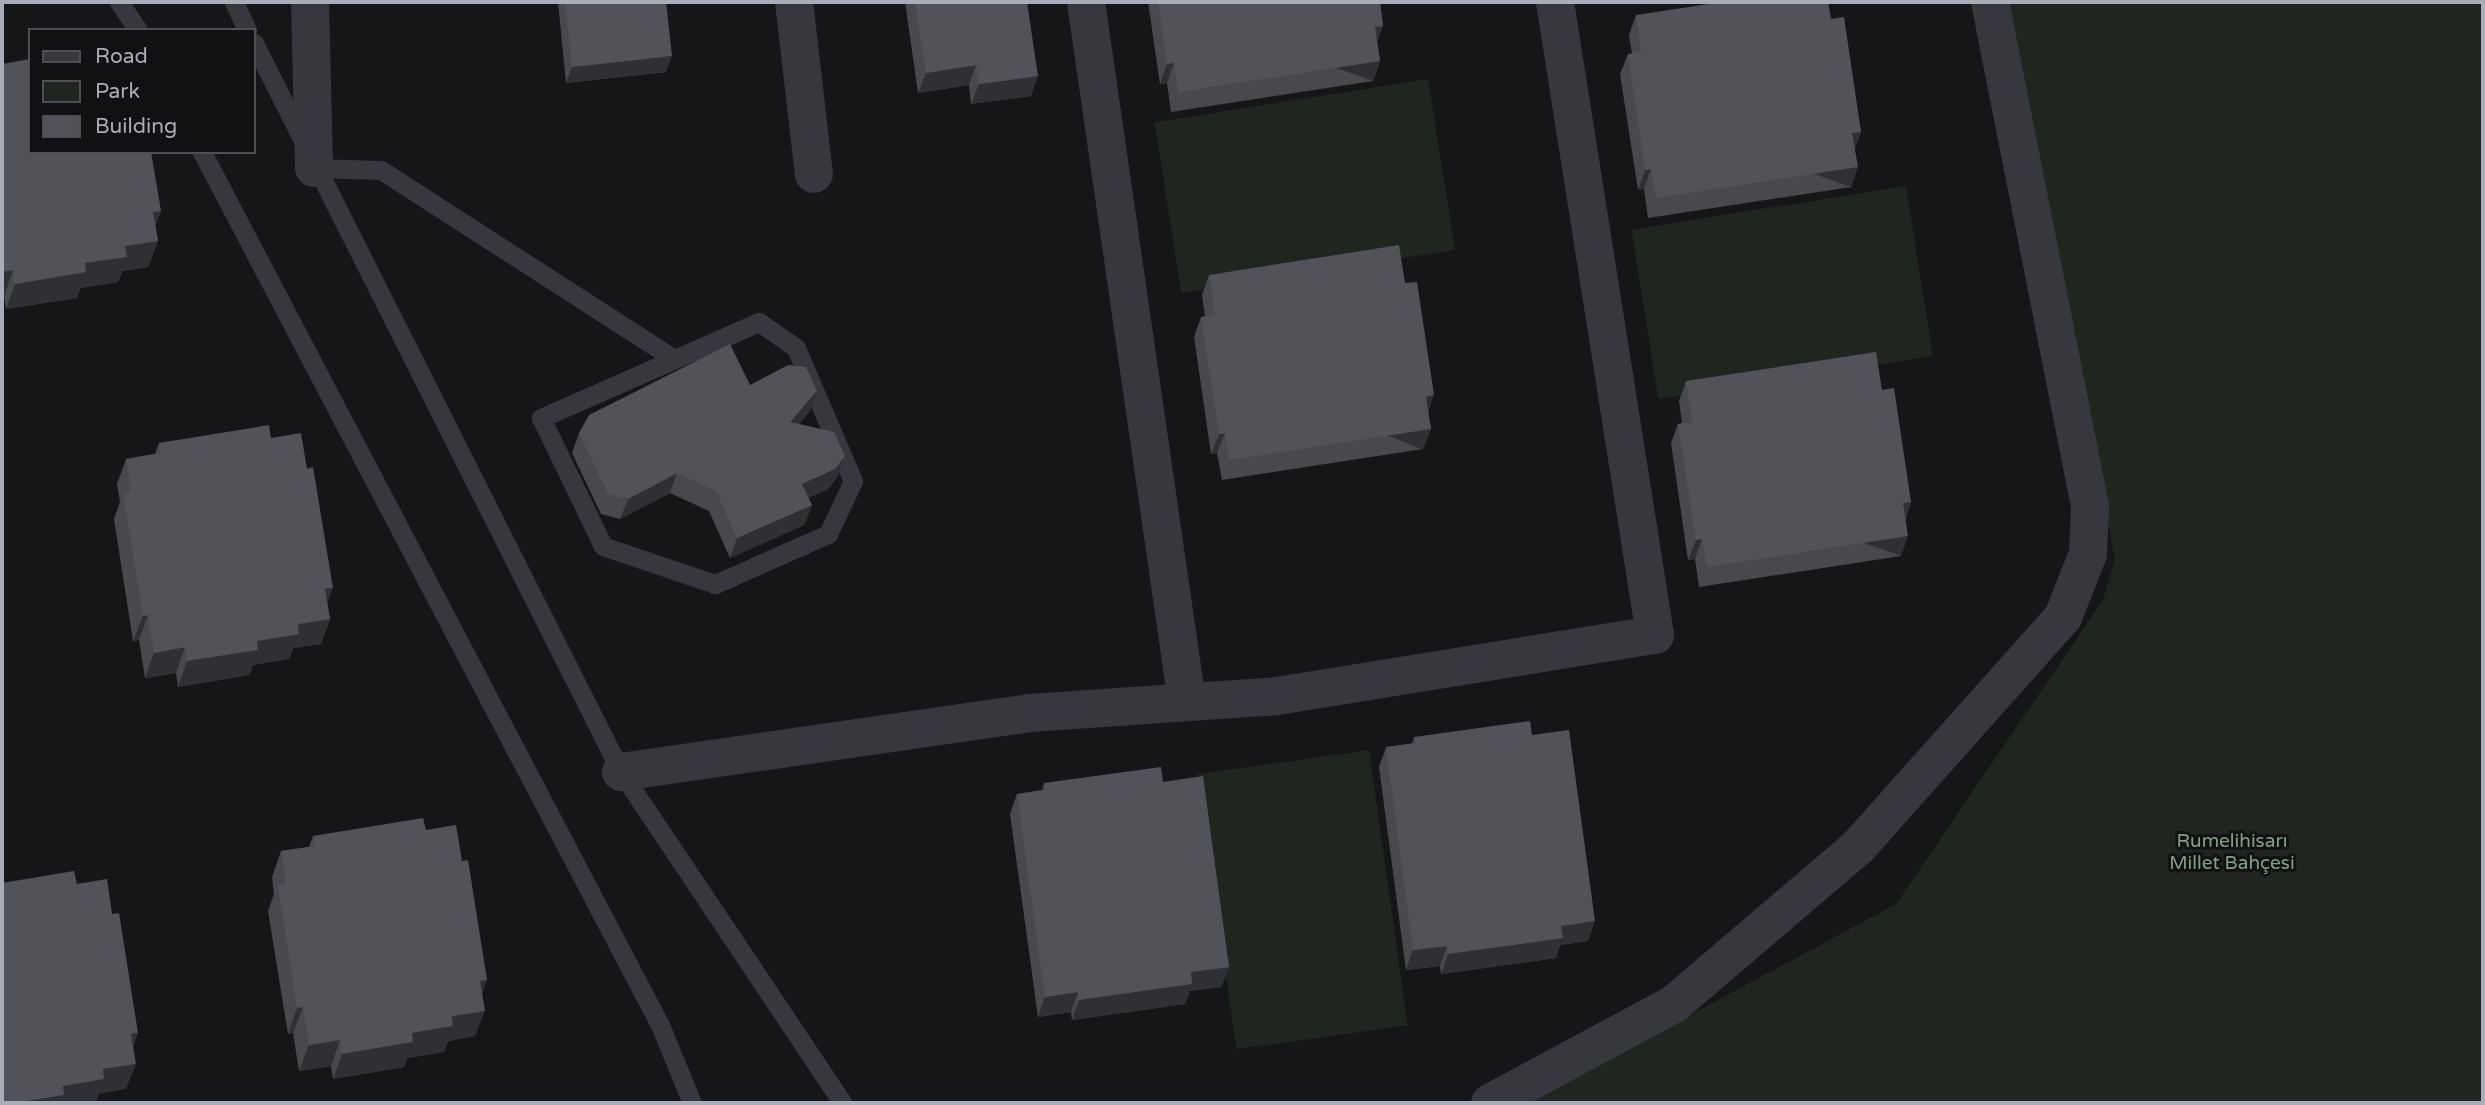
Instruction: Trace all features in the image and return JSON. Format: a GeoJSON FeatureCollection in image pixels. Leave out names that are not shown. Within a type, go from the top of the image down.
{"type":"FeatureCollection","features":[{"type":"Feature","properties":{"kind":"street"},"geometry":{"type":"LineString","coordinates":[[310,2],[314,168]]}},
{"type":"Feature","properties":{"kind":"street"},"geometry":{"type":"LineString","coordinates":[[793,2],[814,174]]}},
{"type":"Feature","properties":{"kind":"street"},"geometry":{"type":"LineString","coordinates":[[1086,2],[1188,702]]}},
{"type":"Feature","properties":{"kind":"street"},"geometry":{"type":"LineString","coordinates":[[621,772],[1030,713],[1277,696],[1655,635],[1555,2]]}},
{"type":"Feature","properties":{"kind":"street"},"geometry":{"type":"LineString","coordinates":[[1490,1103],[1674,1004],[1858,847],[2063,617],[2088,554],[2090,506],[1990,2]]}},
{"type":"Feature","properties":{"kind":"lane"},"geometry":{"type":"LineString","coordinates":[[119,2],[137,28]]}},
{"type":"Feature","properties":{"kind":"lane"},"geometry":{"type":"LineString","coordinates":[[233,2],[246,28]]}},
{"type":"Feature","properties":{"kind":"lane"},"geometry":{"type":"LineString","coordinates":[[256,47],[314,168],[621,772],[843,1103]]}},
{"type":"Feature","properties":{"kind":"lane"},"geometry":{"type":"LineString","coordinates":[[203,154],[660,1025],[692,1103]]}},
{"type":"Feature","properties":{"kind":"lane"},"geometry":{"type":"LineString","coordinates":[[314,168],[382,170],[674,359]]}},
{"type":"Feature","properties":{"kind":"lane"},"geometry":{"type":"LineString","coordinates":[[759,322],[796,348],[853,481],[828,534],[715,584],[603,546],[541,418],[674,359],[759,322]]}},
{"type":"Feature","properties":{"kind":"green space","name":"Rumelihisarı Millet Bahçesi"},"geometry":{"type":"Polygon","coordinates":[[[2006,2],[2483,2],[2483,1103],[1527,1103],[1896,904],[2103,600],[2115,559],[2006,2]]]}},
{"type":"Feature","properties":{"kind":"green space"},"geometry":{"type":"Polygon","coordinates":[[[1428,79],[1455,250],[1181,293],[1154,122],[1428,79]]]}},
{"type":"Feature","properties":{"kind":"green space"},"geometry":{"type":"Polygon","coordinates":[[[1906,186],[1933,356],[1658,399],[1631,229],[1906,186]]]}},
{"type":"Feature","properties":{"kind":"green space"},"geometry":{"type":"Polygon","coordinates":[[[1369,750],[1408,1025],[1236,1049],[1198,774],[1369,750]]]}},
{"type":"Feature","properties":{"kind":"building"},"geometry":{"type":"Polygon","coordinates":[[[565,2],[666,2],[672,56],[572,67],[565,2]]]}},
{"type":"Feature","properties":{"kind":"building"},"geometry":{"type":"Polygon","coordinates":[[[915,2],[1027,2],[1038,76],[979,84],[976,65],[926,73],[915,2]]]}},
{"type":"Feature","properties":{"kind":"building"},"geometry":{"type":"Polygon","coordinates":[[[1158,2],[1380,2],[1383,26],[1375,27],[1380,61],[1178,92],[1174,63],[1167,64],[1158,2]]]}},
{"type":"Feature","properties":{"kind":"building"},"geometry":{"type":"Polygon","coordinates":[[[1722,2],[1828,2],[1831,19],[1844,17],[1861,132],[1852,133],[1858,167],[1656,198],[1651,169],[1645,170],[1628,54],[1641,52],[1636,15],[1722,2]]]}},
{"type":"Feature","properties":{"kind":"building"},"geometry":{"type":"Polygon","coordinates":[[[28,59],[28,154],[151,154],[161,211],[153,212],[158,241],[125,246],[127,257],[85,263],[86,272],[15,284],[13,270],[2,272],[2,64],[28,59]]]}},
{"type":"Feature","properties":{"kind":"building"},"geometry":{"type":"Polygon","coordinates":[[[1399,245],[1405,283],[1417,282],[1434,395],[1426,397],[1431,429],[1229,460],[1225,433],[1219,434],[1201,317],[1215,315],[1209,275],[1399,245]]]}},
{"type":"Feature","properties":{"kind":"building"},"geometry":{"type":"Polygon","coordinates":[[[730,344],[750,385],[788,365],[806,367],[817,391],[790,422],[834,432],[845,456],[835,469],[802,484],[812,505],[737,538],[716,491],[677,473],[628,499],[608,494],[579,433],[589,415],[730,344]]]}},
{"type":"Feature","properties":{"kind":"building"},"geometry":{"type":"Polygon","coordinates":[[[1876,352],[1882,390],[1894,388],[1911,502],[1903,503],[1908,536],[1707,567],[1702,539],[1696,540],[1678,424],[1692,422],[1686,381],[1876,352]]]}},
{"type":"Feature","properties":{"kind":"building"},"geometry":{"type":"Polygon","coordinates":[[[269,425],[271,438],[301,433],[307,469],[313,467],[333,588],[325,589],[330,619],[298,624],[299,634],[257,641],[258,650],[187,661],[185,647],[154,653],[148,615],[143,616],[123,493],[131,492],[126,459],[160,453],[159,443],[269,425]]]}},
{"type":"Feature","properties":{"kind":"building"},"geometry":{"type":"Polygon","coordinates":[[[1530,721],[1532,735],[1569,730],[1595,921],[1561,926],[1563,938],[1448,954],[1447,946],[1413,950],[1386,747],[1415,743],[1414,737],[1530,721]]]}},
{"type":"Feature","properties":{"kind":"building"},"geometry":{"type":"Polygon","coordinates":[[[1161,767],[1163,782],[1203,776],[1229,967],[1191,972],[1192,984],[1079,1000],[1078,992],[1045,997],[1017,794],[1045,790],[1044,783],[1161,767]]]}},
{"type":"Feature","properties":{"kind":"building"},"geometry":{"type":"Polygon","coordinates":[[[423,818],[426,830],[456,825],[462,861],[468,860],[487,980],[480,981],[485,1011],[452,1016],[453,1026],[412,1033],[413,1042],[342,1054],[340,1040],[309,1045],[303,1007],[297,1008],[278,886],[286,884],[281,851],[315,846],[313,836],[423,818]]]}},
{"type":"Feature","properties":{"kind":"building"},"geometry":{"type":"Polygon","coordinates":[[[74,871],[77,884],[107,879],[112,914],[119,913],[138,1033],[131,1034],[136,1064],[103,1069],[104,1079],[63,1086],[64,1095],[2,1103],[2,883],[74,871]]]}}]}
